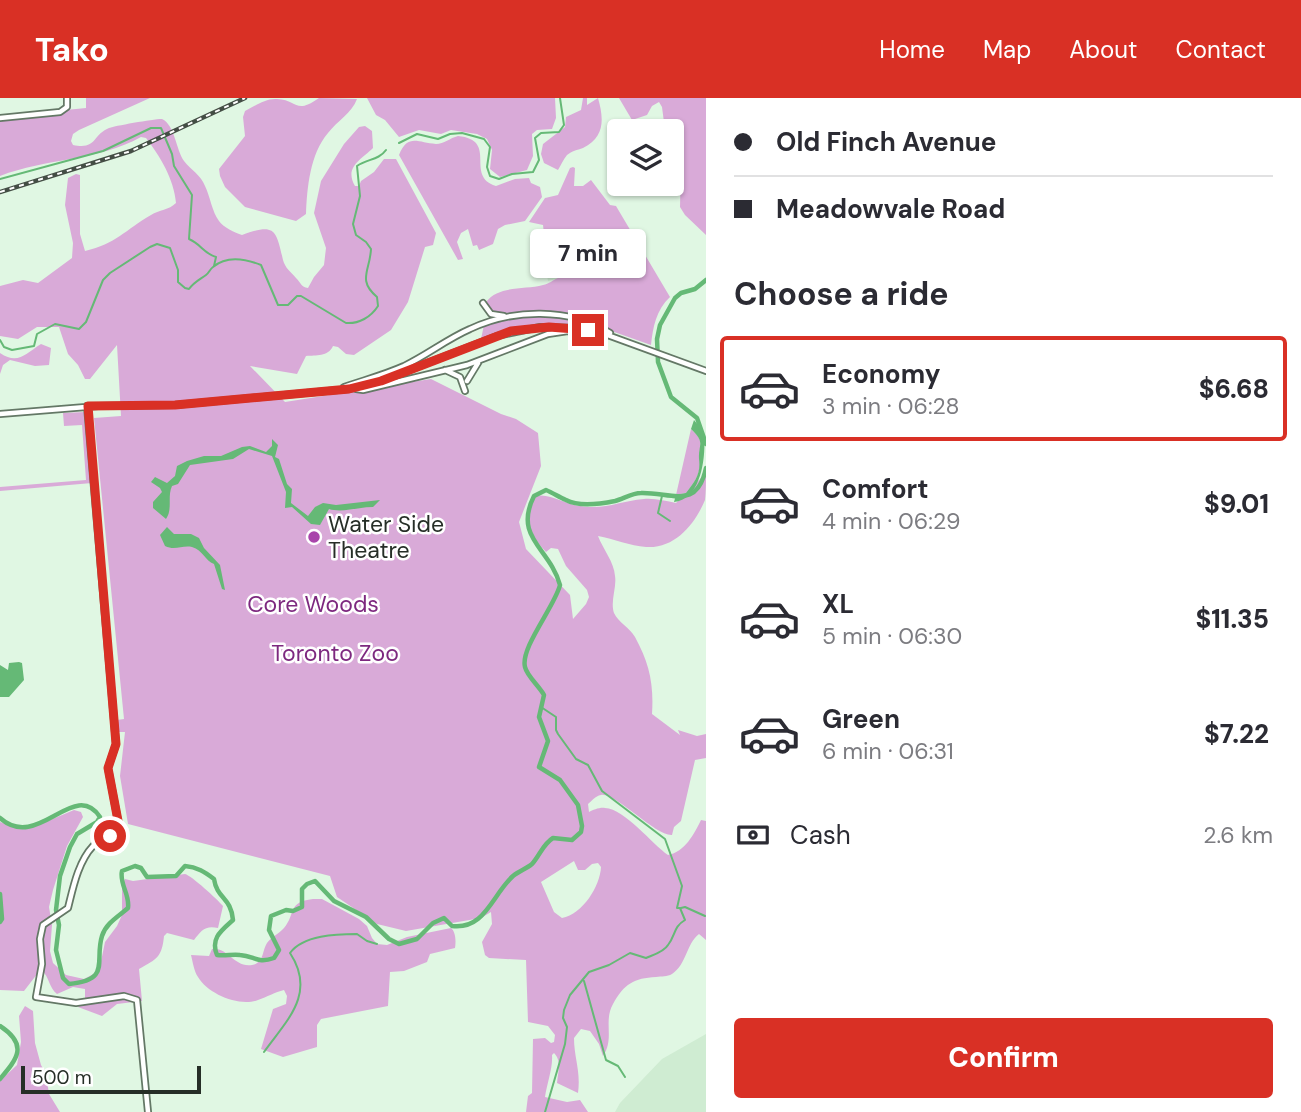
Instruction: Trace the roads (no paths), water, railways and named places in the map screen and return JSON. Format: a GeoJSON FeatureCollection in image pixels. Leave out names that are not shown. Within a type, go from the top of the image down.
{"type":"FeatureCollection","features":[{"type":"Feature","properties":{"kind":"main road"},"geometry":{"type":"LineString","coordinates":[[0,118],[60,112],[66,107],[67,99]]}},
{"type":"Feature","properties":{"kind":"main road"},"geometry":{"type":"LineString","coordinates":[[483,303],[491,314],[498,316],[523,314],[567,317],[605,330],[616,337]]}},
{"type":"Feature","properties":{"kind":"main road"},"geometry":{"type":"LineString","coordinates":[[340,390],[405,365],[471,328],[523,314]]}},
{"type":"Feature","properties":{"kind":"main road"},"geometry":{"type":"LineString","coordinates":[[0,414],[88,406],[175,405],[349,389],[381,381],[511,331],[549,327],[578,328],[602,333],[706,371]]}},
{"type":"Feature","properties":{"kind":"main road"},"geometry":{"type":"LineString","coordinates":[[349,389],[363,390],[471,363],[555,333],[602,333]]}},
{"type":"Feature","properties":{"kind":"main road"},"geometry":{"type":"LineString","coordinates":[[467,381],[474,366],[494,354]]}},
{"type":"Feature","properties":{"kind":"main road"},"geometry":{"type":"LineString","coordinates":[[444,370],[460,377],[465,391]]}},
{"type":"Feature","properties":{"kind":"main road"},"geometry":{"type":"LineString","coordinates":[[88,406],[116,744],[108,768],[119,826],[115,833],[96,843],[90,850],[75,882],[69,907],[43,925],[42,964],[36,997],[76,1003],[113,997],[135,998],[140,1016],[148,1112]]}},
{"type":"Feature","properties":{"kind":"waterway"},"geometry":{"type":"LineString","coordinates":[[399,143],[417,134],[438,139],[462,133],[484,139],[490,147],[487,167],[490,176],[499,179],[512,174],[533,172],[539,160],[535,138],[541,133],[559,132],[564,125],[560,98]]}},
{"type":"Feature","properties":{"kind":"waterway"},"geometry":{"type":"LineString","coordinates":[[0,179],[103,151],[151,128],[161,128],[174,166],[192,195],[189,239],[216,257],[214,266]]}},
{"type":"Feature","properties":{"kind":"waterway"},"geometry":{"type":"LineString","coordinates":[[0,340],[4,347],[12,350],[34,346],[37,334],[55,324],[79,329],[86,322],[103,280],[157,244],[170,248],[178,270],[178,282],[185,288],[189,289],[218,263],[243,260],[261,265],[278,305],[288,305],[297,296],[301,296],[346,323],[364,319],[378,306],[377,297],[366,280],[371,249],[356,235],[353,224],[360,196],[357,166],[380,156],[386,150]]}},
{"type":"Feature","properties":{"kind":"waterway"},"geometry":{"type":"LineString","coordinates":[[706,280],[695,289],[675,298],[660,325],[657,339],[658,362],[671,397],[697,418],[706,444]]}},
{"type":"Feature","properties":{"kind":"waterway"},"geometry":{"type":"LineString","coordinates":[[0,818],[14,826],[28,827],[79,805],[90,807],[100,817],[97,822],[77,834],[60,876],[56,910],[59,925],[56,950],[63,978],[69,984],[82,982],[96,974],[104,931],[128,908],[122,871],[135,866],[141,868],[147,877],[176,876],[185,866],[201,870],[214,879],[218,891],[230,907],[233,920],[216,939],[217,955],[240,955],[260,960],[274,958],[279,950],[269,930],[271,916],[302,907],[302,889],[315,881],[334,901],[366,917],[389,939],[399,944],[417,939],[433,923],[444,918],[452,926],[472,923],[487,910],[513,876],[532,864],[550,840],[572,840],[581,832],[582,826],[578,805],[560,780],[539,767],[548,741],[539,717],[544,695],[526,670],[525,659],[560,585],[549,561],[530,533],[529,510],[534,496],[546,490],[577,504],[590,504],[615,501],[638,493],[689,495],[702,481],[706,468]]}},
{"type":"Feature","properties":{"kind":"waterway"},"geometry":{"type":"LineString","coordinates":[[662,496],[658,513],[670,521]]}},
{"type":"Feature","properties":{"kind":"waterway"},"geometry":{"type":"LineString","coordinates":[[541,707],[556,717],[558,734],[576,759],[588,765],[602,791],[665,839],[682,886],[677,908],[680,908],[685,920],[678,925],[671,941],[661,951],[646,958],[630,953],[589,972],[570,995],[563,1018],[567,1027],[565,1044],[545,1112]]}},
{"type":"Feature","properties":{"kind":"waterway"},"geometry":{"type":"LineString","coordinates":[[0,894],[0,922]]}},
{"type":"Feature","properties":{"kind":"waterway"},"geometry":{"type":"LineString","coordinates":[[681,908],[685,907],[705,916]]}},
{"type":"Feature","properties":{"kind":"waterway"},"geometry":{"type":"LineString","coordinates":[[264,1052],[289,1018],[299,994],[298,968],[290,953],[296,947],[312,939],[349,934],[357,934],[377,944]]}},
{"type":"Feature","properties":{"kind":"waterway"},"geometry":{"type":"LineString","coordinates":[[584,981],[606,1060],[618,1066],[625,1077]]}},
{"type":"Feature","properties":{"kind":"waterway"},"geometry":{"type":"LineString","coordinates":[[0,1026],[15,1039],[17,1046],[15,1058],[0,1079]]}},
{"type":"Feature","properties":{"kind":"railway"},"geometry":{"type":"LineString","coordinates":[[0,192],[131,151],[245,98]]}},
{"type":"Feature","properties":{"kind":"place","name":"Water Side Theatre"},"geometry":{"type":"Point","coordinates":[314,537]}},
{"type":"Feature","properties":{"kind":"park label","name":"Core Woods"},"geometry":{"type":"Point","coordinates":[313,604]}},
{"type":"Feature","properties":{"kind":"park label","name":"Toronto Zoo"},"geometry":{"type":"Point","coordinates":[335,653]}}]}
